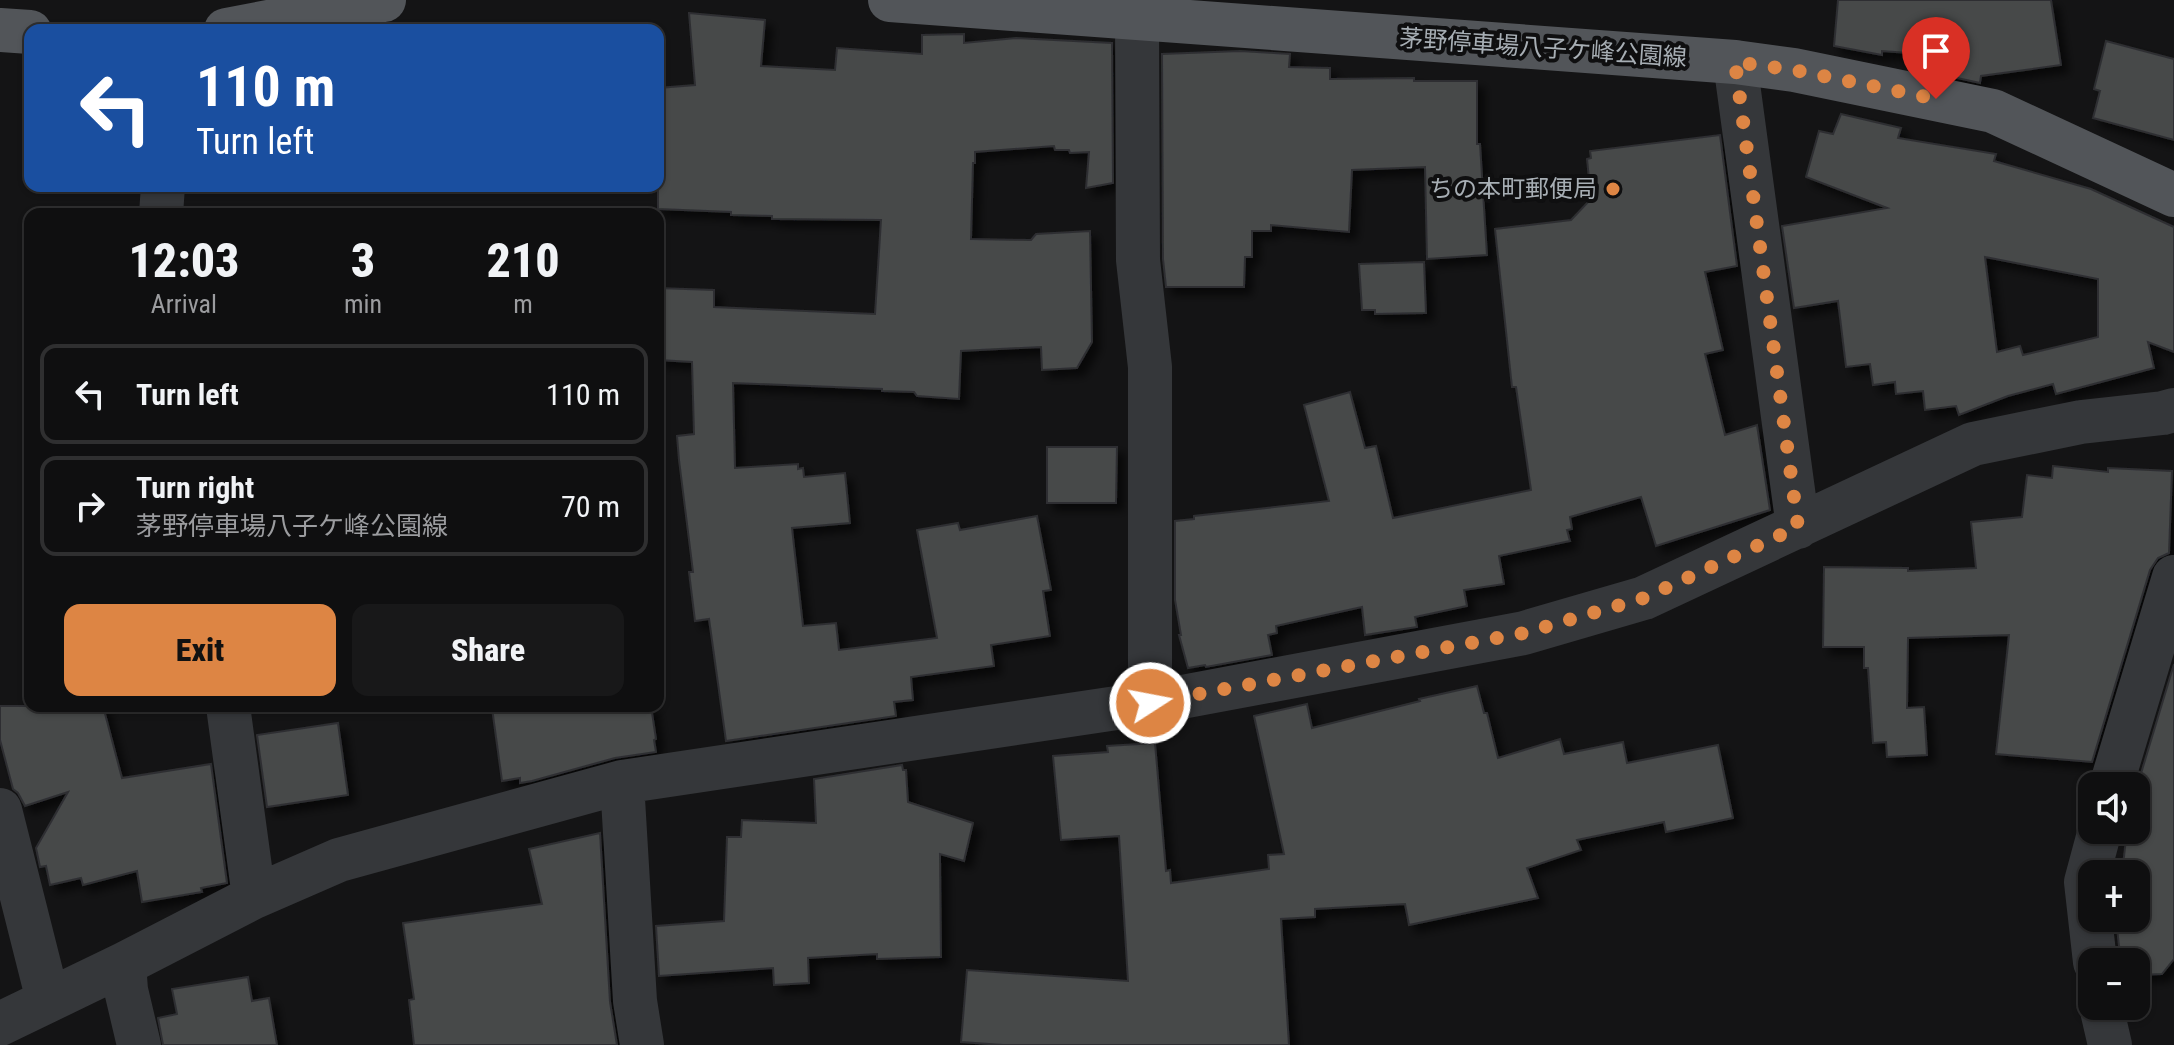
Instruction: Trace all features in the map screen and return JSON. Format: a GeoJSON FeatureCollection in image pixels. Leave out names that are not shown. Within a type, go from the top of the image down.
{"type":"FeatureCollection","features":[{"type":"Feature","properties":{"kind":"main road"},"geometry":{"type":"LineString","coordinates":[[258,24],[384,0]]}},
{"type":"Feature","properties":{"kind":"main road","name":"茅野停車場八子ケ峰公園線"},"geometry":{"type":"LineString","coordinates":[[890,0],[1735,62],[1794,70],[1993,111],[2174,195]]}},
{"type":"Feature","properties":{"kind":"main road"},"geometry":{"type":"LineString","coordinates":[[0,30],[24,32]]}},
{"type":"Feature","properties":{"kind":"street"},"geometry":{"type":"LineString","coordinates":[[1137,19],[1138,260],[1150,367],[1150,703]]}},
{"type":"Feature","properties":{"kind":"street"},"geometry":{"type":"LineString","coordinates":[[1735,62],[1798,527]]}},
{"type":"Feature","properties":{"kind":"street"},"geometry":{"type":"LineString","coordinates":[[0,1024],[254,897],[339,860],[622,782],[1150,703],[1524,633],[1644,598],[1973,444],[2081,422],[2174,410]]}},
{"type":"Feature","properties":{"kind":"street"},"geometry":{"type":"LineString","coordinates":[[2115,772],[2174,577]]}},
{"type":"Feature","properties":{"kind":"street"},"geometry":{"type":"LineString","coordinates":[[229,712],[254,897]]}},
{"type":"Feature","properties":{"kind":"street"},"geometry":{"type":"LineString","coordinates":[[622,782],[635,1001],[642,1045]]}},
{"type":"Feature","properties":{"kind":"street"},"geometry":{"type":"LineString","coordinates":[[0,810],[48,1000]]}},
{"type":"Feature","properties":{"kind":"street"},"geometry":{"type":"LineString","coordinates":[[2093,948],[2086,882],[2096,844]]}},
{"type":"Feature","properties":{"kind":"street"},"geometry":{"type":"LineString","coordinates":[[124,964],[126,990],[139,1045]]}},
{"type":"Feature","properties":{"kind":"street"},"geometry":{"type":"LineString","coordinates":[[2104,1020],[2110,1045]]}},
{"type":"Feature","properties":{"kind":"building"},"geometry":{"type":"Polygon","coordinates":[[[1838,0],[2051,0],[2061,65],[1981,76],[1980,83],[1948,76],[1949,56],[1882,51],[1882,55],[1834,46],[1838,0]]]}},
{"type":"Feature","properties":{"kind":"building"},"geometry":{"type":"Polygon","coordinates":[[[689,13],[765,20],[761,66],[835,70],[837,48],[922,54],[922,35],[964,34],[964,43],[1016,38],[1112,43],[1113,183],[1086,188],[1089,152],[1070,153],[1069,150],[1055,150],[1054,146],[975,152],[973,163],[971,239],[1031,240],[1036,234],[1090,231],[1092,342],[1077,368],[1042,370],[1041,347],[961,351],[959,399],[917,396],[914,392],[882,389],[733,383],[735,468],[798,464],[798,469],[803,468],[804,477],[845,473],[850,523],[792,528],[803,626],[836,623],[839,650],[937,638],[917,530],[958,523],[960,530],[1037,516],[1051,590],[1043,591],[1050,636],[991,645],[994,666],[911,677],[913,700],[894,702],[896,716],[726,741],[709,619],[695,621],[689,572],[693,572],[677,436],[694,434],[692,362],[664,360],[664,288],[714,290],[714,307],[875,314],[881,220],[772,219],[772,216],[731,215],[731,212],[658,208],[658,192],[664,192],[664,88],[695,85],[689,13]]]}},
{"type":"Feature","properties":{"kind":"building"},"geometry":{"type":"Polygon","coordinates":[[[2106,41],[2174,59],[2174,140],[2093,118],[2100,91],[2094,89],[2106,41]]]}},
{"type":"Feature","properties":{"kind":"building"},"geometry":{"type":"Polygon","coordinates":[[[1240,51],[1290,54],[1289,67],[1330,68],[1330,79],[1477,81],[1477,144],[1480,144],[1487,255],[1427,259],[1425,167],[1352,170],[1349,232],[1271,225],[1271,231],[1252,231],[1252,257],[1245,257],[1244,287],[1166,287],[1163,259],[1162,54],[1240,51]]]}},
{"type":"Feature","properties":{"kind":"building"},"geometry":{"type":"Polygon","coordinates":[[[1841,114],[1901,128],[1898,138],[1996,154],[1994,161],[2091,189],[2174,227],[2174,352],[2148,342],[2154,368],[2056,394],[2053,384],[2008,396],[1959,415],[1956,406],[1925,410],[1923,391],[1896,394],[1895,382],[1873,385],[1870,364],[1846,367],[1838,301],[1794,308],[1782,226],[1887,208],[1806,177],[1819,131],[1833,134],[1841,114]],[[1985,257],[1997,352],[2020,346],[2023,355],[2098,337],[2098,279],[1985,257]]]}},
{"type":"Feature","properties":{"kind":"building"},"geometry":{"type":"Polygon","coordinates":[[[1720,135],[1737,266],[1705,272],[1723,350],[1705,354],[1725,435],[1757,425],[1770,510],[1656,546],[1641,497],[1570,517],[1572,529],[1567,530],[1570,541],[1499,556],[1504,584],[1464,590],[1467,606],[1415,617],[1417,627],[1365,635],[1362,607],[1276,626],[1277,633],[1268,635],[1272,655],[1188,668],[1179,635],[1175,600],[1175,521],[1194,519],[1194,516],[1329,501],[1304,405],[1350,392],[1365,448],[1376,446],[1393,518],[1531,490],[1516,387],[1512,387],[1495,229],[1571,220],[1591,199],[1587,159],[1591,158],[1590,151],[1720,135]]]}},
{"type":"Feature","properties":{"kind":"building"},"geometry":{"type":"Polygon","coordinates":[[[1424,262],[1426,313],[1375,314],[1375,310],[1362,310],[1359,264],[1424,262]]]}},
{"type":"Feature","properties":{"kind":"building"},"geometry":{"type":"Polygon","coordinates":[[[1047,447],[1117,447],[1116,503],[1047,503],[1047,447]]]}},
{"type":"Feature","properties":{"kind":"building"},"geometry":{"type":"Polygon","coordinates":[[[2053,466],[2108,472],[2108,468],[2172,471],[2169,553],[2158,558],[2150,570],[2092,762],[1996,754],[2009,635],[1908,638],[1907,708],[1924,707],[1927,755],[1887,757],[1886,742],[1873,743],[1864,647],[1823,647],[1824,567],[1908,568],[1908,571],[1976,568],[1971,522],[2022,517],[2027,475],[2052,478],[2053,466]]]}},
{"type":"Feature","properties":{"kind":"building"},"geometry":{"type":"Polygon","coordinates":[[[2174,664],[2174,959],[2162,974],[2150,974],[2150,948],[2119,948],[2118,932],[2150,932],[2150,860],[2124,860],[2125,844],[2150,844],[2150,772],[2141,772],[2174,664]]]}},
{"type":"Feature","properties":{"kind":"building"},"geometry":{"type":"Polygon","coordinates":[[[1477,686],[1498,758],[1560,739],[1564,754],[1623,742],[1627,763],[1718,745],[1733,818],[1666,832],[1664,822],[1577,840],[1581,850],[1527,868],[1538,898],[1409,925],[1405,904],[1315,909],[1315,917],[1281,919],[1289,1045],[1003,1045],[961,1042],[967,970],[1128,981],[1119,836],[1061,840],[1053,756],[1108,752],[1107,746],[1155,743],[1166,871],[1170,870],[1171,883],[1269,869],[1268,855],[1284,854],[1254,716],[1307,704],[1312,728],[1477,686]]]}},
{"type":"Feature","properties":{"kind":"building"},"geometry":{"type":"Polygon","coordinates":[[[0,706],[24,706],[24,712],[105,712],[122,778],[211,764],[227,883],[201,888],[202,892],[142,902],[137,871],[83,885],[81,878],[50,885],[46,866],[40,867],[36,848],[68,792],[25,806],[13,789],[0,740],[0,706]]]}},
{"type":"Feature","properties":{"kind":"building"},"geometry":{"type":"Polygon","coordinates":[[[493,712],[652,712],[656,752],[615,758],[532,781],[520,783],[520,778],[502,781],[493,712]]]}},
{"type":"Feature","properties":{"kind":"building"},"geometry":{"type":"Polygon","coordinates":[[[338,723],[348,795],[267,807],[257,735],[338,723]]]}},
{"type":"Feature","properties":{"kind":"building"},"geometry":{"type":"Polygon","coordinates":[[[902,765],[906,770],[908,802],[973,823],[964,861],[940,854],[941,957],[877,959],[877,954],[808,958],[809,983],[774,985],[773,968],[659,976],[656,926],[724,921],[727,837],[741,837],[742,820],[816,823],[814,779],[902,765]]]}},
{"type":"Feature","properties":{"kind":"building"},"geometry":{"type":"Polygon","coordinates":[[[600,833],[610,1002],[617,1045],[414,1045],[409,1000],[414,999],[403,923],[542,904],[529,849],[600,833]]]}},
{"type":"Feature","properties":{"kind":"building"},"geometry":{"type":"Polygon","coordinates":[[[248,977],[252,1001],[269,998],[277,1045],[163,1045],[158,1018],[177,1014],[172,989],[248,977]]]}},
{"type":"Feature","properties":{"kind":"place","name":"ちの本町郵便局"},"geometry":{"type":"Point","coordinates":[1613,189]}},
{"type":"Feature","properties":{"kind":"route"},"geometry":{"type":"LineString","coordinates":[[1150,703],[1524,633],[1644,598],[1798,527],[1735,62],[1794,70],[1936,99]]}}]}
